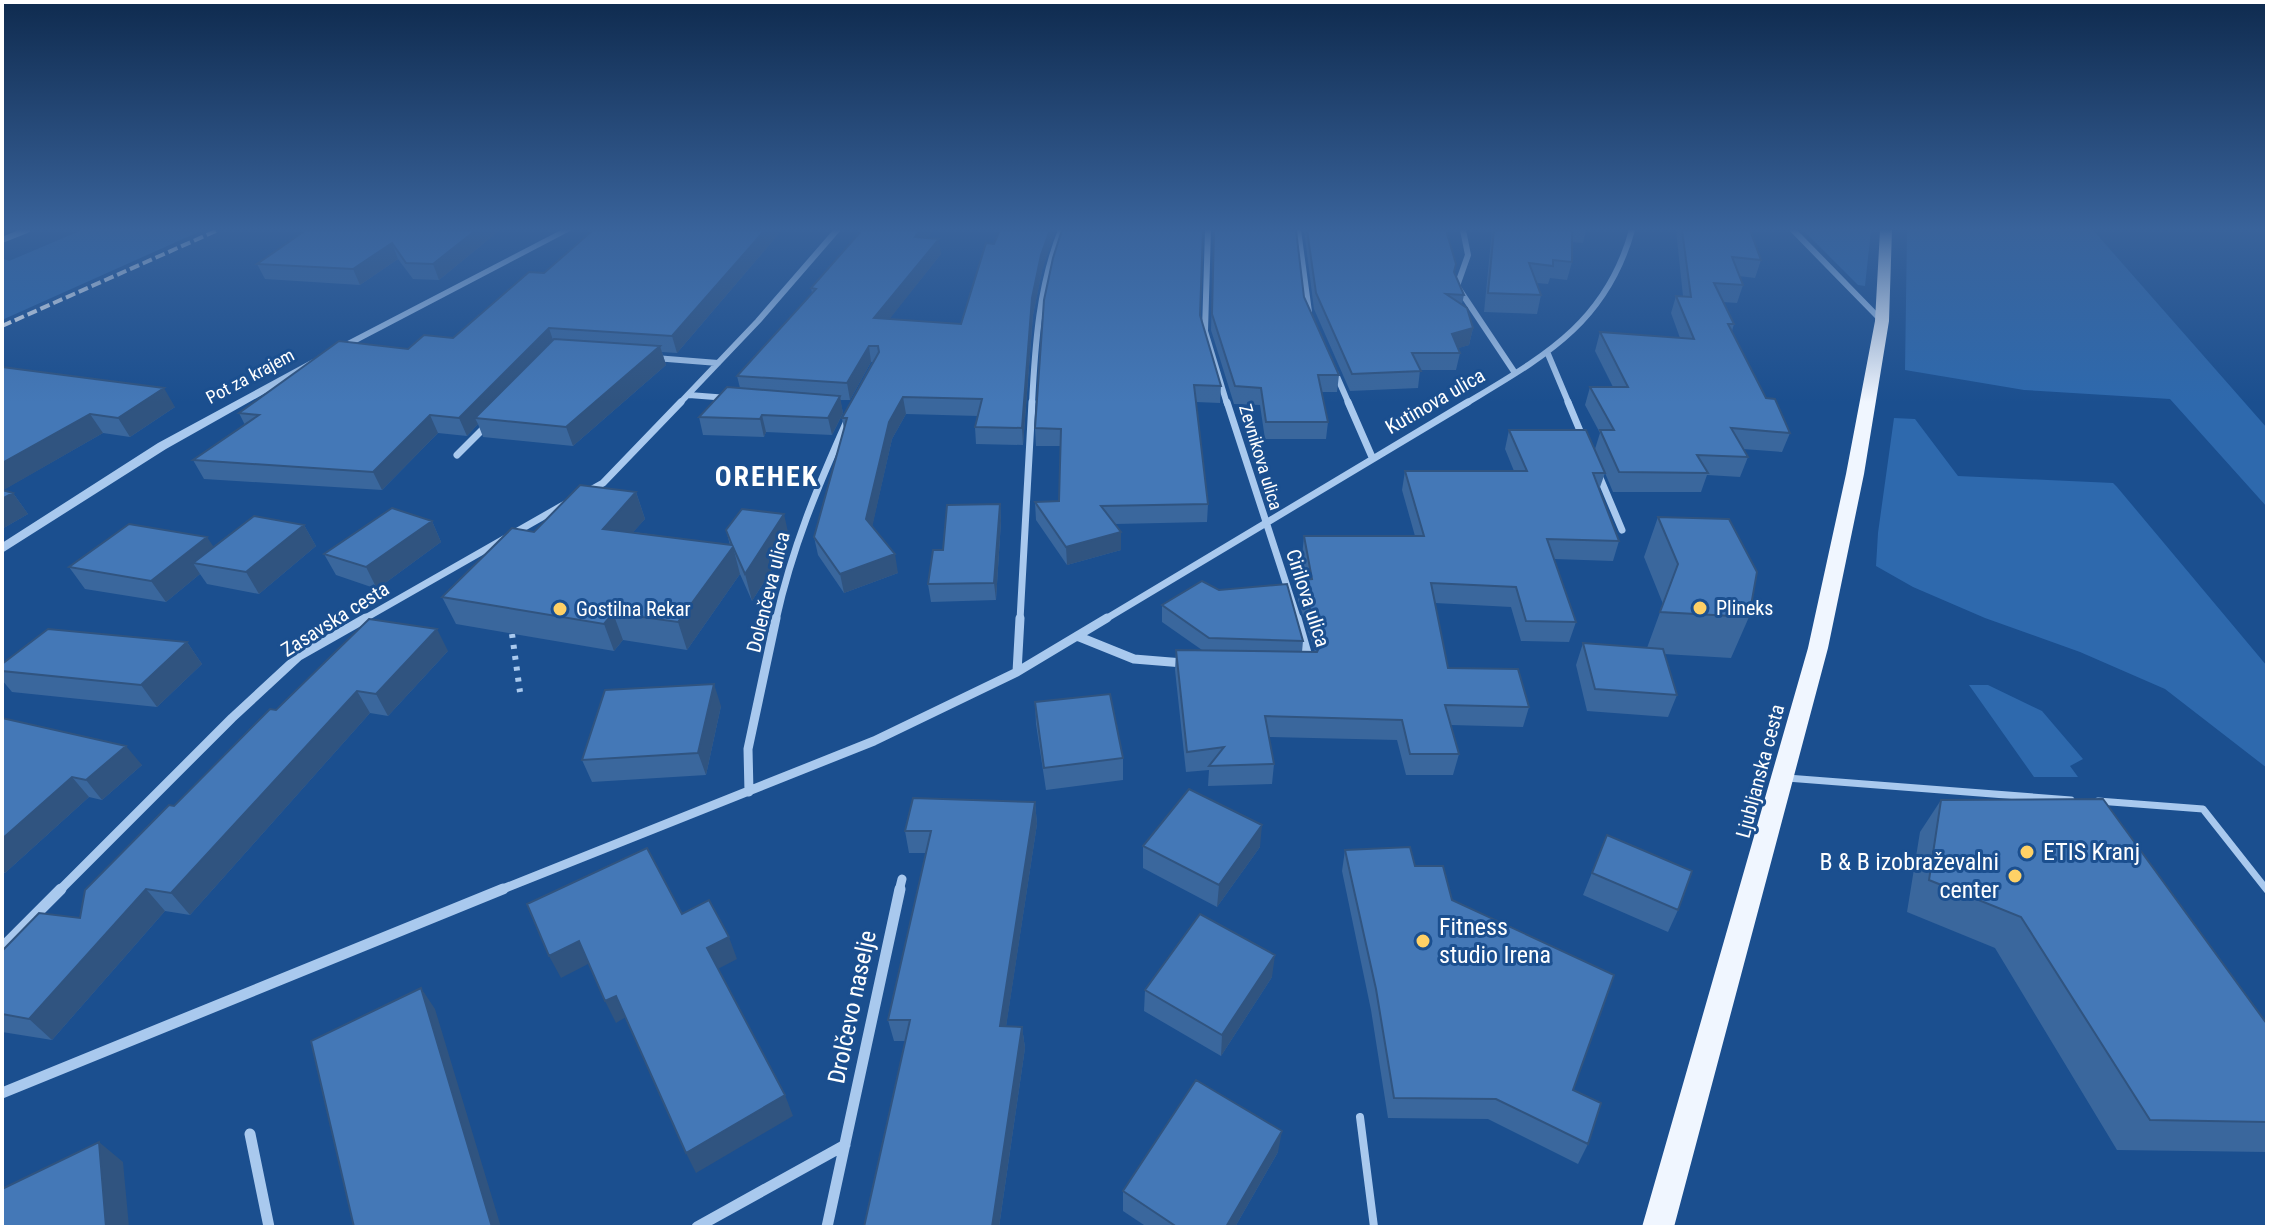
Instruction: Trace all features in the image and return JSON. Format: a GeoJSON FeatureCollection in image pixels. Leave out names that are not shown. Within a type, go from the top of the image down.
{"type":"FeatureCollection","features":[{"type":"Feature","properties":{"kind":"main road","name":"Ljubljanska cesta"},"geometry":{"type":"LineString","coordinates":[[1658,1227],[1818,648],[1855,474],[1882,321],[1883,287]]}},
{"type":"Feature","properties":{"kind":"street","name":"Pot za krajem"},"geometry":{"type":"LineString","coordinates":[[2,549],[210,417],[458,287]]}},
{"type":"Feature","properties":{"kind":"street","name":"Zasavska cesta"},"geometry":{"type":"LineString","coordinates":[[2,948],[232,718],[299,656],[603,483],[689,395],[786,287]]}},
{"type":"Feature","properties":{"kind":"street"},"geometry":{"type":"LineString","coordinates":[[1017,672],[1035,345],[1043,287]]}},
{"type":"Feature","properties":{"kind":"street","name":"Zevnikova ulica"},"geometry":{"type":"LineString","coordinates":[[1206,287],[1205,331],[1264,522],[1372,457]]}},
{"type":"Feature","properties":{"kind":"street"},"geometry":{"type":"LineString","coordinates":[[1305,287],[1308,311],[1315,325]]}},
{"type":"Feature","properties":{"kind":"street","name":"Kutinova ulica"},"geometry":{"type":"LineString","coordinates":[[1458,287],[1515,373]]}},
{"type":"Feature","properties":{"kind":"street"},"geometry":{"type":"LineString","coordinates":[[1585,442],[1548,354],[1605,298],[1610,287]]}},
{"type":"Feature","properties":{"kind":"street"},"geometry":{"type":"LineString","coordinates":[[1849,287],[1882,321]]}},
{"type":"Feature","properties":{"kind":"street","name":"Kutinova ulica"},"geometry":{"type":"LineString","coordinates":[[1372,457],[1548,354]]}},
{"type":"Feature","properties":{"kind":"street"},"geometry":{"type":"LineString","coordinates":[[646,358],[718,363]]}},
{"type":"Feature","properties":{"kind":"street"},"geometry":{"type":"LineString","coordinates":[[1334,369],[1372,457]]}},
{"type":"Feature","properties":{"kind":"street"},"geometry":{"type":"LineString","coordinates":[[689,395],[734,398]]}},
{"type":"Feature","properties":{"kind":"street","name":"Dolenčeva ulica"},"geometry":{"type":"LineString","coordinates":[[749,792],[748,749],[788,565],[805,515],[853,407]]}},
{"type":"Feature","properties":{"kind":"street"},"geometry":{"type":"LineString","coordinates":[[457,455],[487,424]]}},
{"type":"Feature","properties":{"kind":"street"},"geometry":{"type":"LineString","coordinates":[[1597,471],[1622,530]]}},
{"type":"Feature","properties":{"kind":"street"},"geometry":{"type":"LineString","coordinates":[[2,1093],[310,966],[874,741],[1017,672],[1264,522]]}},
{"type":"Feature","properties":{"kind":"street","name":"Cirilova ulica"},"geometry":{"type":"LineString","coordinates":[[1264,522],[1291,595],[1311,666],[1296,666]]}},
{"type":"Feature","properties":{"kind":"street"},"geometry":{"type":"LineString","coordinates":[[1077,636],[1134,659],[1194,663]]}},
{"type":"Feature","properties":{"kind":"street","name":"Drolčevo naselje"},"geometry":{"type":"LineString","coordinates":[[827,1227],[902,879]]}},
{"type":"Feature","properties":{"kind":"street"},"geometry":{"type":"LineString","coordinates":[[250,1134],[269,1227]]}},
{"type":"Feature","properties":{"kind":"street"},"geometry":{"type":"LineString","coordinates":[[697,1227],[845,1145]]}},
{"type":"Feature","properties":{"kind":"lane"},"geometry":{"type":"LineString","coordinates":[[1784,778],[2203,809],[2267,890]]}},
{"type":"Feature","properties":{"kind":"lane"},"geometry":{"type":"LineString","coordinates":[[1360,1117],[1374,1227]]}},
{"type":"Feature","properties":{"kind":"path"},"geometry":{"type":"LineString","coordinates":[[512,634],[520,692]]}},
{"type":"Feature","properties":{"kind":"shaded area"},"geometry":{"type":"Polygon","coordinates":[[[2,287],[75,287],[2,320],[2,287]]]}},
{"type":"Feature","properties":{"kind":"shaded area"},"geometry":{"type":"Polygon","coordinates":[[[1906,287],[2143,287],[2267,428],[2267,507],[2170,399],[2024,390],[1905,370],[1906,287]]]}},
{"type":"Feature","properties":{"kind":"shaded area"},"geometry":{"type":"Polygon","coordinates":[[[1894,418],[1915,419],[1958,476],[2113,483],[2267,666],[2267,768],[2165,689],[2080,652],[1985,618],[1913,587],[1876,566],[1894,418]]]}},
{"type":"Feature","properties":{"kind":"shaded area"},"geometry":{"type":"Polygon","coordinates":[[[1969,685],[1988,685],[2042,711],[2083,759],[2070,766],[2078,777],[2034,777],[1969,685]]]}},
{"type":"Feature","properties":{"kind":"building"},"geometry":{"type":"Polygon","coordinates":[[[511,287],[715,287],[672,336],[549,328],[459,418],[430,415],[373,472],[193,460],[259,415],[239,413],[339,341],[408,349],[424,335],[453,338],[511,287]]]}},
{"type":"Feature","properties":{"kind":"building"},"geometry":{"type":"Polygon","coordinates":[[[899,287],[874,318],[961,324],[972,287],[1034,287],[1022,428],[975,427],[982,399],[903,397],[889,422],[866,519],[895,554],[840,574],[814,537],[847,418],[842,418],[879,352],[878,346],[869,346],[847,383],[737,376],[816,289],[811,288],[899,287]]]}},
{"type":"Feature","properties":{"kind":"building"},"geometry":{"type":"Polygon","coordinates":[[[1047,287],[1201,287],[1200,315],[1221,386],[1194,385],[1208,504],[1101,506],[1121,532],[1066,547],[1035,502],[1059,501],[1061,429],[1035,428],[1047,287]]]}},
{"type":"Feature","properties":{"kind":"building"},"geometry":{"type":"Polygon","coordinates":[[[1213,287],[1303,287],[1304,297],[1339,375],[1318,375],[1328,422],[1266,422],[1261,388],[1235,386],[1212,314],[1213,287]]]}},
{"type":"Feature","properties":{"kind":"building"},"geometry":{"type":"Polygon","coordinates":[[[1315,287],[1461,287],[1464,295],[1446,294],[1467,308],[1473,328],[1452,334],[1460,353],[1412,353],[1421,371],[1352,374],[1315,287]]]}},
{"type":"Feature","properties":{"kind":"building"},"geometry":{"type":"Polygon","coordinates":[[[1489,287],[1538,287],[1541,295],[1488,293],[1489,287]]]}},
{"type":"Feature","properties":{"kind":"building"},"geometry":{"type":"Polygon","coordinates":[[[1690,287],[1716,287],[1734,324],[1728,324],[1766,398],[1775,399],[1790,433],[1731,428],[1748,457],[1697,455],[1708,473],[1619,472],[1600,430],[1614,430],[1590,387],[1628,387],[1600,332],[1694,339],[1676,296],[1691,297],[1690,287]]]}},
{"type":"Feature","properties":{"kind":"building"},"geometry":{"type":"Polygon","coordinates":[[[554,339],[660,346],[566,427],[475,418],[554,339]]]}},
{"type":"Feature","properties":{"kind":"building"},"geometry":{"type":"Polygon","coordinates":[[[2,367],[164,388],[118,418],[90,414],[2,463],[2,367]]]}},
{"type":"Feature","properties":{"kind":"building"},"geometry":{"type":"Polygon","coordinates":[[[727,387],[840,396],[828,418],[762,415],[760,419],[699,417],[727,387]]]}},
{"type":"Feature","properties":{"kind":"building"},"geometry":{"type":"Polygon","coordinates":[[[1509,430],[1586,430],[1605,473],[1593,473],[1619,541],[1547,539],[1576,622],[1526,621],[1516,587],[1431,583],[1448,668],[1518,669],[1529,707],[1445,705],[1459,754],[1410,754],[1402,720],[1265,716],[1274,764],[1209,766],[1224,747],[1187,752],[1176,650],[1317,652],[1321,644],[1301,580],[1312,579],[1304,536],[1424,536],[1405,471],[1527,471],[1509,430]]]}},
{"type":"Feature","properties":{"kind":"building"},"geometry":{"type":"Polygon","coordinates":[[[580,485],[636,492],[603,529],[732,545],[726,530],[742,509],[784,514],[745,574],[733,547],[678,622],[613,613],[604,624],[442,597],[512,528],[534,532],[580,485]]]}},
{"type":"Feature","properties":{"kind":"building"},"geometry":{"type":"Polygon","coordinates":[[[2,490],[13,493],[2,499],[2,490]]]}},
{"type":"Feature","properties":{"kind":"building"},"geometry":{"type":"Polygon","coordinates":[[[1000,504],[994,583],[928,584],[933,550],[943,550],[947,505],[1000,504]]]}},
{"type":"Feature","properties":{"kind":"building"},"geometry":{"type":"Polygon","coordinates":[[[392,508],[432,521],[366,567],[324,554],[392,508]]]}},
{"type":"Feature","properties":{"kind":"building"},"geometry":{"type":"Polygon","coordinates":[[[254,516],[304,525],[246,572],[193,563],[254,516]]]}},
{"type":"Feature","properties":{"kind":"building"},"geometry":{"type":"Polygon","coordinates":[[[1658,517],[1729,519],[1757,572],[1749,617],[1660,612],[1678,564],[1658,517]]]}},
{"type":"Feature","properties":{"kind":"building"},"geometry":{"type":"Polygon","coordinates":[[[129,524],[207,537],[151,581],[69,567],[129,524]]]}},
{"type":"Feature","properties":{"kind":"building"},"geometry":{"type":"Polygon","coordinates":[[[1202,581],[1219,590],[1287,584],[1303,641],[1209,638],[1162,605],[1202,581]]]}},
{"type":"Feature","properties":{"kind":"building"},"geometry":{"type":"Polygon","coordinates":[[[369,619],[437,629],[376,694],[357,691],[171,893],[146,889],[29,1019],[2,1014],[2,951],[39,913],[80,918],[85,890],[169,805],[174,806],[270,709],[276,710],[369,619]]]}},
{"type":"Feature","properties":{"kind":"building"},"geometry":{"type":"Polygon","coordinates":[[[48,629],[187,642],[141,685],[2,671],[2,664],[48,629]]]}},
{"type":"Feature","properties":{"kind":"building"},"geometry":{"type":"Polygon","coordinates":[[[1583,643],[1663,649],[1677,695],[1595,689],[1583,643]]]}},
{"type":"Feature","properties":{"kind":"building"},"geometry":{"type":"Polygon","coordinates":[[[714,684],[698,753],[582,760],[605,690],[714,684]]]}},
{"type":"Feature","properties":{"kind":"building"},"geometry":{"type":"Polygon","coordinates":[[[1110,694],[1123,758],[1044,768],[1035,702],[1110,694]]]}},
{"type":"Feature","properties":{"kind":"building"},"geometry":{"type":"Polygon","coordinates":[[[2,718],[126,746],[86,780],[72,777],[2,839],[2,718]]]}},
{"type":"Feature","properties":{"kind":"building"},"geometry":{"type":"Polygon","coordinates":[[[1189,789],[1262,825],[1219,885],[1143,846],[1189,789]]]}},
{"type":"Feature","properties":{"kind":"building"},"geometry":{"type":"Polygon","coordinates":[[[913,798],[1035,802],[1000,1026],[1022,1027],[992,1227],[864,1227],[910,1020],[888,1020],[931,831],[905,831],[913,798]]]}},
{"type":"Feature","properties":{"kind":"building"},"geometry":{"type":"Polygon","coordinates":[[[2103,799],[2267,1024],[2267,1122],[2150,1120],[2021,917],[1929,880],[1941,800],[2103,799]]]}},
{"type":"Feature","properties":{"kind":"building"},"geometry":{"type":"Polygon","coordinates":[[[1607,835],[1692,871],[1678,910],[1592,873],[1607,835]]]}},
{"type":"Feature","properties":{"kind":"building"},"geometry":{"type":"Polygon","coordinates":[[[1410,847],[1415,866],[1443,866],[1452,900],[1614,975],[1573,1090],[1601,1103],[1588,1144],[1496,1099],[1394,1098],[1376,989],[1345,850],[1410,847]]]}},
{"type":"Feature","properties":{"kind":"building"},"geometry":{"type":"Polygon","coordinates":[[[647,848],[682,914],[709,900],[729,937],[707,948],[785,1095],[686,1153],[616,996],[605,1001],[579,941],[549,956],[527,904],[647,848]]]}},
{"type":"Feature","properties":{"kind":"building"},"geometry":{"type":"Polygon","coordinates":[[[1200,914],[1275,955],[1222,1035],[1145,990],[1200,914]]]}},
{"type":"Feature","properties":{"kind":"building"},"geometry":{"type":"Polygon","coordinates":[[[421,988],[492,1227],[354,1227],[311,1041],[421,988]]]}},
{"type":"Feature","properties":{"kind":"building"},"geometry":{"type":"Polygon","coordinates":[[[1196,1080],[1282,1131],[1226,1227],[1177,1227],[1123,1191],[1196,1080]]]}},
{"type":"Feature","properties":{"kind":"building"},"geometry":{"type":"Polygon","coordinates":[[[99,1142],[106,1227],[2,1227],[2,1189],[99,1142]]]}},
{"type":"Feature","properties":{"kind":"railway"},"geometry":{"type":"LineString","coordinates":[[2,326],[89,287]]}},
{"type":"Feature","properties":{"kind":"place","name":"Plineks"},"geometry":{"type":"Point","coordinates":[1700,608]}},
{"type":"Feature","properties":{"kind":"place","name":"Gostilna Rekar"},"geometry":{"type":"Point","coordinates":[560,609]}},
{"type":"Feature","properties":{"kind":"place","name":"ETIS Kranj"},"geometry":{"type":"Point","coordinates":[2027,852]}},
{"type":"Feature","properties":{"kind":"place","name":"B & B izobraževalni center"},"geometry":{"type":"Point","coordinates":[2015,876]}},
{"type":"Feature","properties":{"kind":"place","name":"Fitness studio Irena"},"geometry":{"type":"Point","coordinates":[1423,941]}},
{"type":"Feature","properties":{"kind":"district","name":"OREHEK"},"geometry":{"type":"Point","coordinates":[767,476]}}]}
